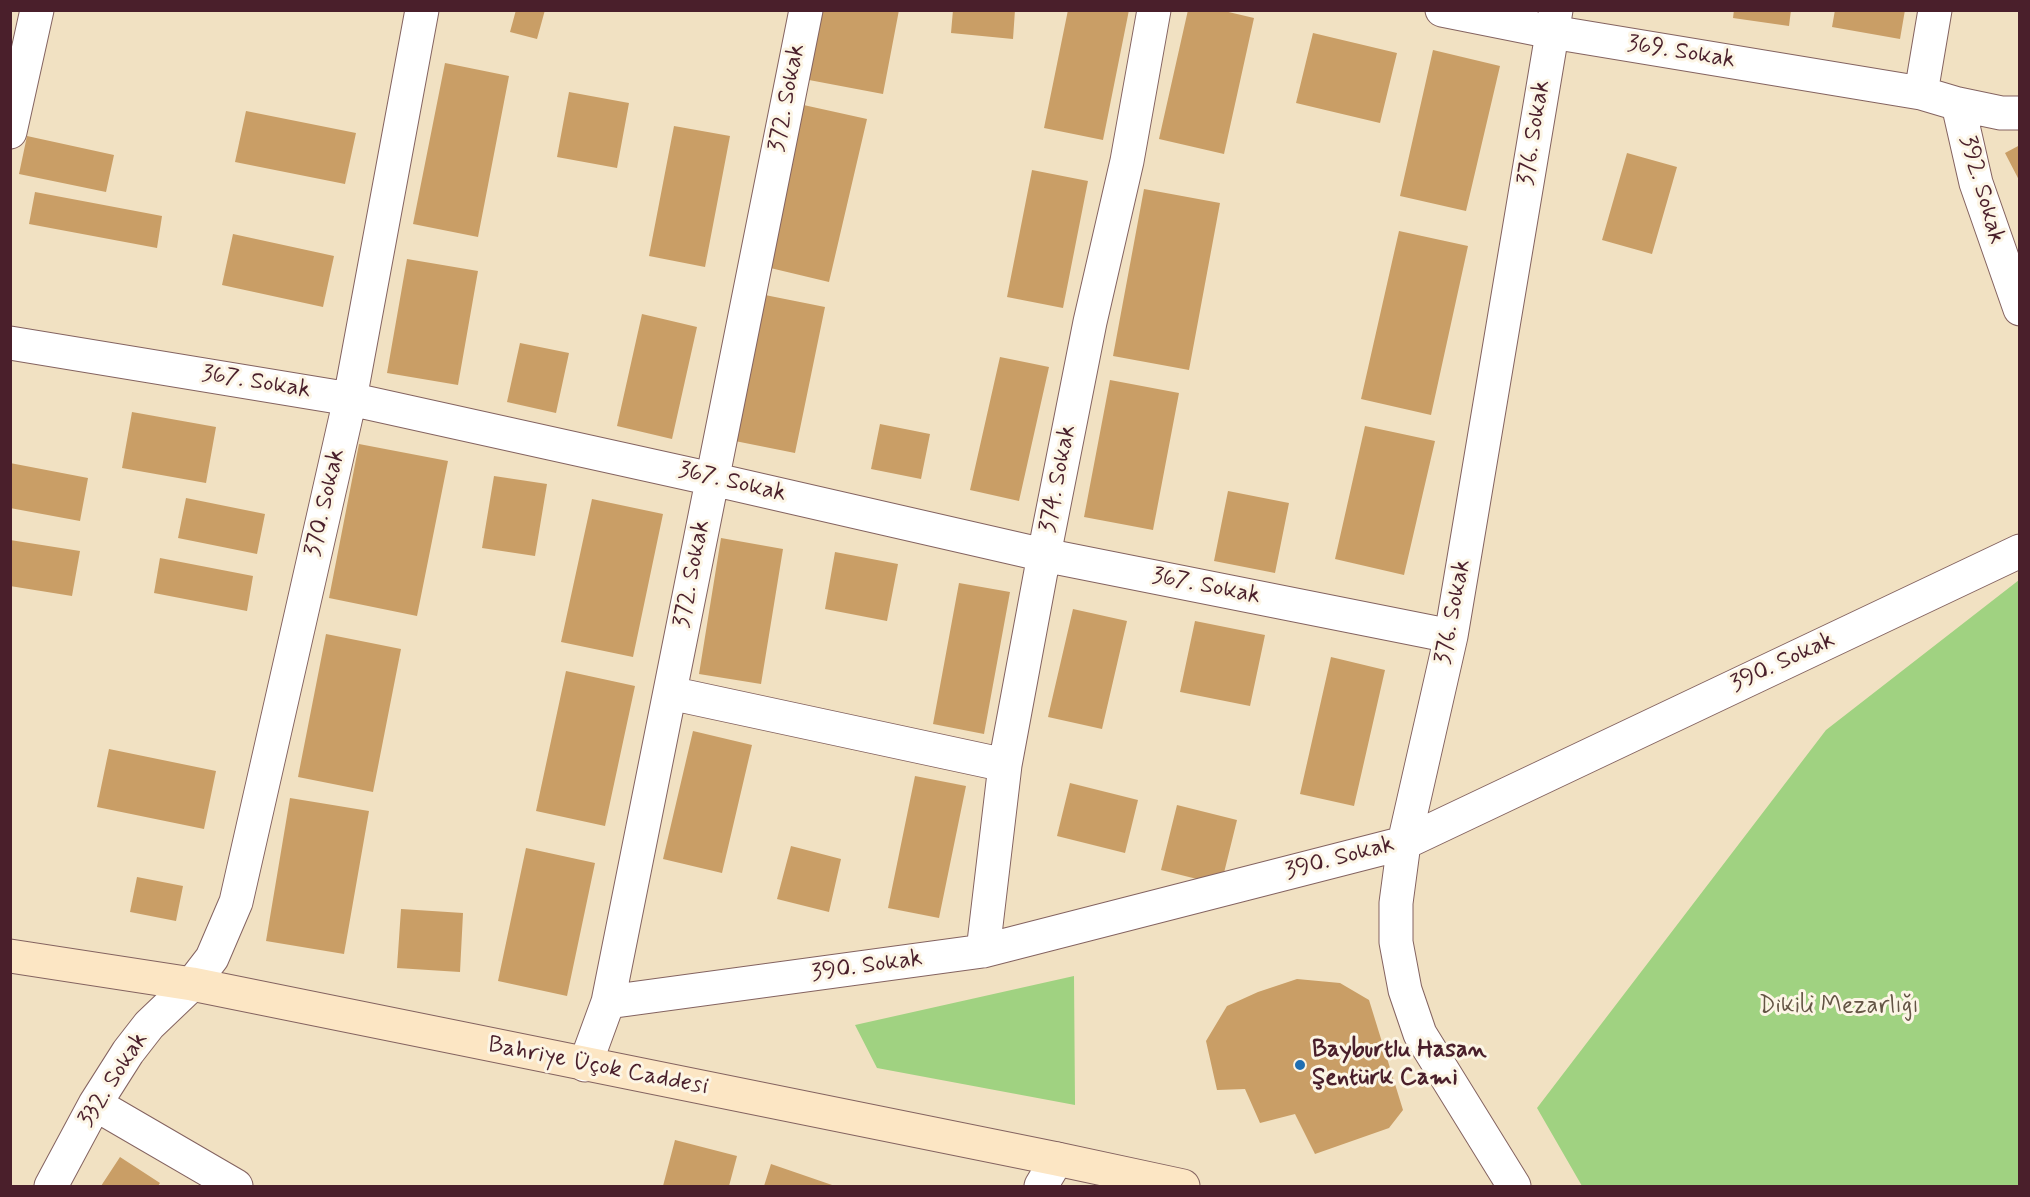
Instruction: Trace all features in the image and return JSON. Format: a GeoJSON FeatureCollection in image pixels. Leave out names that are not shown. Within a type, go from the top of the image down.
{"type":"FeatureCollection","features":[{"type":"Feature","properties":{"kind":"street"},"geometry":{"type":"LineString","coordinates":[[10,132],[37,10]]}},
{"type":"Feature","properties":{"kind":"street","name":"370. Sokak"},"geometry":{"type":"LineString","coordinates":[[192,984],[212,958],[236,902],[350,399],[422,10]]}},
{"type":"Feature","properties":{"kind":"street","name":"372. Sokak"},"geometry":{"type":"LineString","coordinates":[[585,1065],[608,1002],[806,10]]}},
{"type":"Feature","properties":{"kind":"street","name":"374. Sokak"},"geometry":{"type":"LineString","coordinates":[[983,951],[1005,765],[1090,322],[1127,161],[1154,10]]}},
{"type":"Feature","properties":{"kind":"street","name":"369. Sokak"},"geometry":{"type":"LineString","coordinates":[[1442,10],[1554,21],[1921,93],[2001,113],[2019,113]]}},
{"type":"Feature","properties":{"kind":"street"},"geometry":{"type":"LineString","coordinates":[[1921,93],[1935,10]]}},
{"type":"Feature","properties":{"kind":"street","name":"376. Sokak"},"geometry":{"type":"LineString","coordinates":[[1514,1186],[1420,1034],[1405,990],[1396,933],[1396,903],[1404,843],[1451,636],[1554,21]]}},
{"type":"Feature","properties":{"kind":"street","name":"392. Sokak"},"geometry":{"type":"LineString","coordinates":[[1958,104],[1976,183],[2019,309]]}},
{"type":"Feature","properties":{"kind":"street","name":"367. Sokak"},"geometry":{"type":"LineString","coordinates":[[10,343],[350,399],[712,478],[1044,555],[1451,636]]}},
{"type":"Feature","properties":{"kind":"street","name":"390. Sokak"},"geometry":{"type":"LineString","coordinates":[[608,1002],[983,951],[1404,843],[2019,551]]}},
{"type":"Feature","properties":{"kind":"street"},"geometry":{"type":"LineString","coordinates":[[670,693],[1005,765]]}},
{"type":"Feature","properties":{"kind":"street","name":"Bahriye Üçok Caddesi"},"geometry":{"type":"LineString","coordinates":[[10,956],[192,984],[585,1065],[1049,1173],[1183,1186]]}},
{"type":"Feature","properties":{"kind":"street","name":"332. Sokak"},"geometry":{"type":"LineString","coordinates":[[51,1186],[95,1104],[128,1052],[149,1025],[192,984]]}},
{"type":"Feature","properties":{"kind":"street"},"geometry":{"type":"LineString","coordinates":[[95,1104],[236,1186]]}},
{"type":"Feature","properties":{"kind":"green space","name":"Dikili Mezarlığı"},"geometry":{"type":"Polygon","coordinates":[[[2019,580],[2019,1186],[1582,1186],[1537,1108],[1826,730],[2019,580]]]}},
{"type":"Feature","properties":{"kind":"green space"},"geometry":{"type":"Polygon","coordinates":[[[1074,976],[1075,1105],[877,1068],[855,1025],[1074,976]]]}},
{"type":"Feature","properties":{"kind":"building"},"geometry":{"type":"Polygon","coordinates":[[[516,10],[545,10],[537,39],[510,32],[516,10]]]}},
{"type":"Feature","properties":{"kind":"building"},"geometry":{"type":"Polygon","coordinates":[[[822,10],[899,10],[883,94],[809,80],[822,10]]]}},
{"type":"Feature","properties":{"kind":"building"},"geometry":{"type":"Polygon","coordinates":[[[953,10],[1015,10],[1013,39],[951,33],[953,10]]]}},
{"type":"Feature","properties":{"kind":"building"},"geometry":{"type":"Polygon","coordinates":[[[1068,10],[1129,10],[1103,140],[1044,128],[1068,10]]]}},
{"type":"Feature","properties":{"kind":"building"},"geometry":{"type":"Polygon","coordinates":[[[1188,10],[1220,10],[1254,18],[1224,154],[1159,139],[1188,10]]]}},
{"type":"Feature","properties":{"kind":"building"},"geometry":{"type":"Polygon","coordinates":[[[1734,10],[1791,10],[1789,26],[1733,18],[1734,10]]]}},
{"type":"Feature","properties":{"kind":"building"},"geometry":{"type":"Polygon","coordinates":[[[1835,10],[1905,10],[1900,39],[1832,27],[1835,10]]]}},
{"type":"Feature","properties":{"kind":"building"},"geometry":{"type":"Polygon","coordinates":[[[1313,33],[1397,53],[1380,123],[1296,103],[1313,33]]]}},
{"type":"Feature","properties":{"kind":"building"},"geometry":{"type":"Polygon","coordinates":[[[1433,50],[1500,66],[1466,211],[1400,196],[1433,50]]]}},
{"type":"Feature","properties":{"kind":"building"},"geometry":{"type":"Polygon","coordinates":[[[445,63],[509,76],[478,237],[413,224],[445,63]]]}},
{"type":"Feature","properties":{"kind":"building"},"geometry":{"type":"Polygon","coordinates":[[[569,92],[629,103],[617,168],[557,157],[569,92]]]}},
{"type":"Feature","properties":{"kind":"building"},"geometry":{"type":"Polygon","coordinates":[[[799,104],[867,119],[829,282],[762,266],[799,104]]]}},
{"type":"Feature","properties":{"kind":"building"},"geometry":{"type":"Polygon","coordinates":[[[246,111],[356,133],[345,184],[235,162],[246,111]]]}},
{"type":"Feature","properties":{"kind":"building"},"geometry":{"type":"Polygon","coordinates":[[[674,126],[730,136],[705,267],[649,256],[674,126]]]}},
{"type":"Feature","properties":{"kind":"building"},"geometry":{"type":"Polygon","coordinates":[[[27,136],[114,155],[106,192],[19,174],[27,136]]]}},
{"type":"Feature","properties":{"kind":"building"},"geometry":{"type":"Polygon","coordinates":[[[2020,145],[2020,182],[2005,153],[2020,145]]]}},
{"type":"Feature","properties":{"kind":"building"},"geometry":{"type":"Polygon","coordinates":[[[1627,153],[1677,167],[1652,254],[1602,240],[1627,153]]]}},
{"type":"Feature","properties":{"kind":"building"},"geometry":{"type":"Polygon","coordinates":[[[1032,170],[1088,181],[1063,308],[1007,297],[1032,170]]]}},
{"type":"Feature","properties":{"kind":"building"},"geometry":{"type":"Polygon","coordinates":[[[1144,189],[1220,203],[1189,370],[1113,356],[1144,189]]]}},
{"type":"Feature","properties":{"kind":"building"},"geometry":{"type":"Polygon","coordinates":[[[35,192],[162,216],[157,248],[29,224],[35,192]]]}},
{"type":"Feature","properties":{"kind":"building"},"geometry":{"type":"Polygon","coordinates":[[[1399,231],[1468,246],[1431,415],[1361,399],[1399,231]]]}},
{"type":"Feature","properties":{"kind":"building"},"geometry":{"type":"Polygon","coordinates":[[[233,234],[334,256],[323,307],[222,285],[233,234]]]}},
{"type":"Feature","properties":{"kind":"building"},"geometry":{"type":"Polygon","coordinates":[[[407,259],[478,271],[458,385],[387,373],[407,259]]]}},
{"type":"Feature","properties":{"kind":"building"},"geometry":{"type":"Polygon","coordinates":[[[765,295],[825,307],[795,453],[735,441],[765,295]]]}},
{"type":"Feature","properties":{"kind":"building"},"geometry":{"type":"Polygon","coordinates":[[[642,314],[697,327],[672,439],[617,426],[642,314]]]}},
{"type":"Feature","properties":{"kind":"building"},"geometry":{"type":"Polygon","coordinates":[[[520,343],[569,353],[556,413],[507,402],[520,343]]]}},
{"type":"Feature","properties":{"kind":"building"},"geometry":{"type":"Polygon","coordinates":[[[1000,357],[1049,367],[1019,501],[970,490],[1000,357]]]}},
{"type":"Feature","properties":{"kind":"building"},"geometry":{"type":"Polygon","coordinates":[[[1110,380],[1179,393],[1153,530],[1084,517],[1110,380]]]}},
{"type":"Feature","properties":{"kind":"building"},"geometry":{"type":"Polygon","coordinates":[[[132,412],[216,427],[206,483],[122,468],[132,412]]]}},
{"type":"Feature","properties":{"kind":"building"},"geometry":{"type":"Polygon","coordinates":[[[880,424],[930,434],[921,479],[871,469],[880,424]]]}},
{"type":"Feature","properties":{"kind":"building"},"geometry":{"type":"Polygon","coordinates":[[[1365,426],[1435,441],[1404,575],[1335,559],[1365,426]]]}},
{"type":"Feature","properties":{"kind":"building"},"geometry":{"type":"Polygon","coordinates":[[[359,444],[448,461],[417,616],[329,598],[359,444]]]}},
{"type":"Feature","properties":{"kind":"building"},"geometry":{"type":"Polygon","coordinates":[[[10,463],[88,478],[80,521],[10,508],[10,463]]]}},
{"type":"Feature","properties":{"kind":"building"},"geometry":{"type":"Polygon","coordinates":[[[494,476],[547,484],[535,556],[482,548],[494,476]]]}},
{"type":"Feature","properties":{"kind":"building"},"geometry":{"type":"Polygon","coordinates":[[[1228,491],[1289,503],[1275,573],[1214,561],[1228,491]]]}},
{"type":"Feature","properties":{"kind":"building"},"geometry":{"type":"Polygon","coordinates":[[[186,498],[265,514],[257,554],[178,538],[186,498]]]}},
{"type":"Feature","properties":{"kind":"building"},"geometry":{"type":"Polygon","coordinates":[[[592,499],[663,514],[633,657],[561,642],[592,499]]]}},
{"type":"Feature","properties":{"kind":"building"},"geometry":{"type":"Polygon","coordinates":[[[721,538],[783,549],[761,684],[699,674],[721,538]]]}},
{"type":"Feature","properties":{"kind":"building"},"geometry":{"type":"Polygon","coordinates":[[[10,540],[80,551],[72,596],[10,586],[10,540]]]}},
{"type":"Feature","properties":{"kind":"building"},"geometry":{"type":"Polygon","coordinates":[[[835,552],[898,564],[887,621],[825,609],[835,552]]]}},
{"type":"Feature","properties":{"kind":"building"},"geometry":{"type":"Polygon","coordinates":[[[160,558],[253,576],[247,611],[154,593],[160,558]]]}},
{"type":"Feature","properties":{"kind":"building"},"geometry":{"type":"Polygon","coordinates":[[[959,583],[1010,592],[984,734],[933,724],[959,583]]]}},
{"type":"Feature","properties":{"kind":"building"},"geometry":{"type":"Polygon","coordinates":[[[1073,609],[1127,621],[1102,729],[1048,717],[1073,609]]]}},
{"type":"Feature","properties":{"kind":"building"},"geometry":{"type":"Polygon","coordinates":[[[1195,621],[1265,635],[1250,706],[1180,692],[1195,621]]]}},
{"type":"Feature","properties":{"kind":"building"},"geometry":{"type":"Polygon","coordinates":[[[326,634],[401,649],[373,792],[298,777],[326,634]]]}},
{"type":"Feature","properties":{"kind":"building"},"geometry":{"type":"Polygon","coordinates":[[[1331,657],[1385,670],[1354,806],[1300,794],[1331,657]]]}},
{"type":"Feature","properties":{"kind":"building"},"geometry":{"type":"Polygon","coordinates":[[[566,671],[635,686],[605,826],[536,811],[566,671]]]}},
{"type":"Feature","properties":{"kind":"building"},"geometry":{"type":"Polygon","coordinates":[[[693,731],[752,745],[722,873],[663,859],[693,731]]]}},
{"type":"Feature","properties":{"kind":"building"},"geometry":{"type":"Polygon","coordinates":[[[109,749],[216,771],[204,829],[97,807],[109,749]]]}},
{"type":"Feature","properties":{"kind":"building"},"geometry":{"type":"Polygon","coordinates":[[[915,776],[966,786],[939,918],[888,908],[915,776]]]}},
{"type":"Feature","properties":{"kind":"building"},"geometry":{"type":"Polygon","coordinates":[[[1070,783],[1138,800],[1125,853],[1057,836],[1070,783]]]}},
{"type":"Feature","properties":{"kind":"building"},"geometry":{"type":"Polygon","coordinates":[[[290,798],[369,811],[344,954],[266,941],[290,798]]]}},
{"type":"Feature","properties":{"kind":"building"},"geometry":{"type":"Polygon","coordinates":[[[1177,805],[1237,820],[1221,885],[1161,870],[1177,805]]]}},
{"type":"Feature","properties":{"kind":"building"},"geometry":{"type":"Polygon","coordinates":[[[791,846],[841,859],[829,912],[777,899],[791,846]]]}},
{"type":"Feature","properties":{"kind":"building"},"geometry":{"type":"Polygon","coordinates":[[[526,848],[595,863],[567,996],[498,981],[526,848]]]}},
{"type":"Feature","properties":{"kind":"building"},"geometry":{"type":"Polygon","coordinates":[[[137,877],[183,886],[176,921],[130,912],[137,877]]]}},
{"type":"Feature","properties":{"kind":"building"},"geometry":{"type":"Polygon","coordinates":[[[401,909],[463,913],[460,972],[397,968],[401,909]]]}},
{"type":"Feature","properties":{"kind":"building","name":"Bayburtlu Hasan Şentürk Cami"},"geometry":{"type":"Polygon","coordinates":[[[1297,979],[1340,983],[1369,1000],[1403,1110],[1389,1128],[1315,1154],[1295,1114],[1260,1123],[1245,1089],[1217,1090],[1206,1041],[1227,1006],[1258,992],[1297,979]]]}},
{"type":"Feature","properties":{"kind":"building"},"geometry":{"type":"Polygon","coordinates":[[[675,1140],[737,1156],[729,1186],[663,1186],[675,1140]]]}},
{"type":"Feature","properties":{"kind":"building"},"geometry":{"type":"Polygon","coordinates":[[[120,1157],[160,1183],[158,1186],[101,1186],[120,1157]]]}},
{"type":"Feature","properties":{"kind":"building"},"geometry":{"type":"Polygon","coordinates":[[[771,1164],[835,1186],[764,1186],[771,1164]]]}},
{"type":"Feature","properties":{"kind":"place","name":"Bayburtlu Hasan Şentürk Cami"},"geometry":{"type":"Point","coordinates":[1300,1065]}}]}
